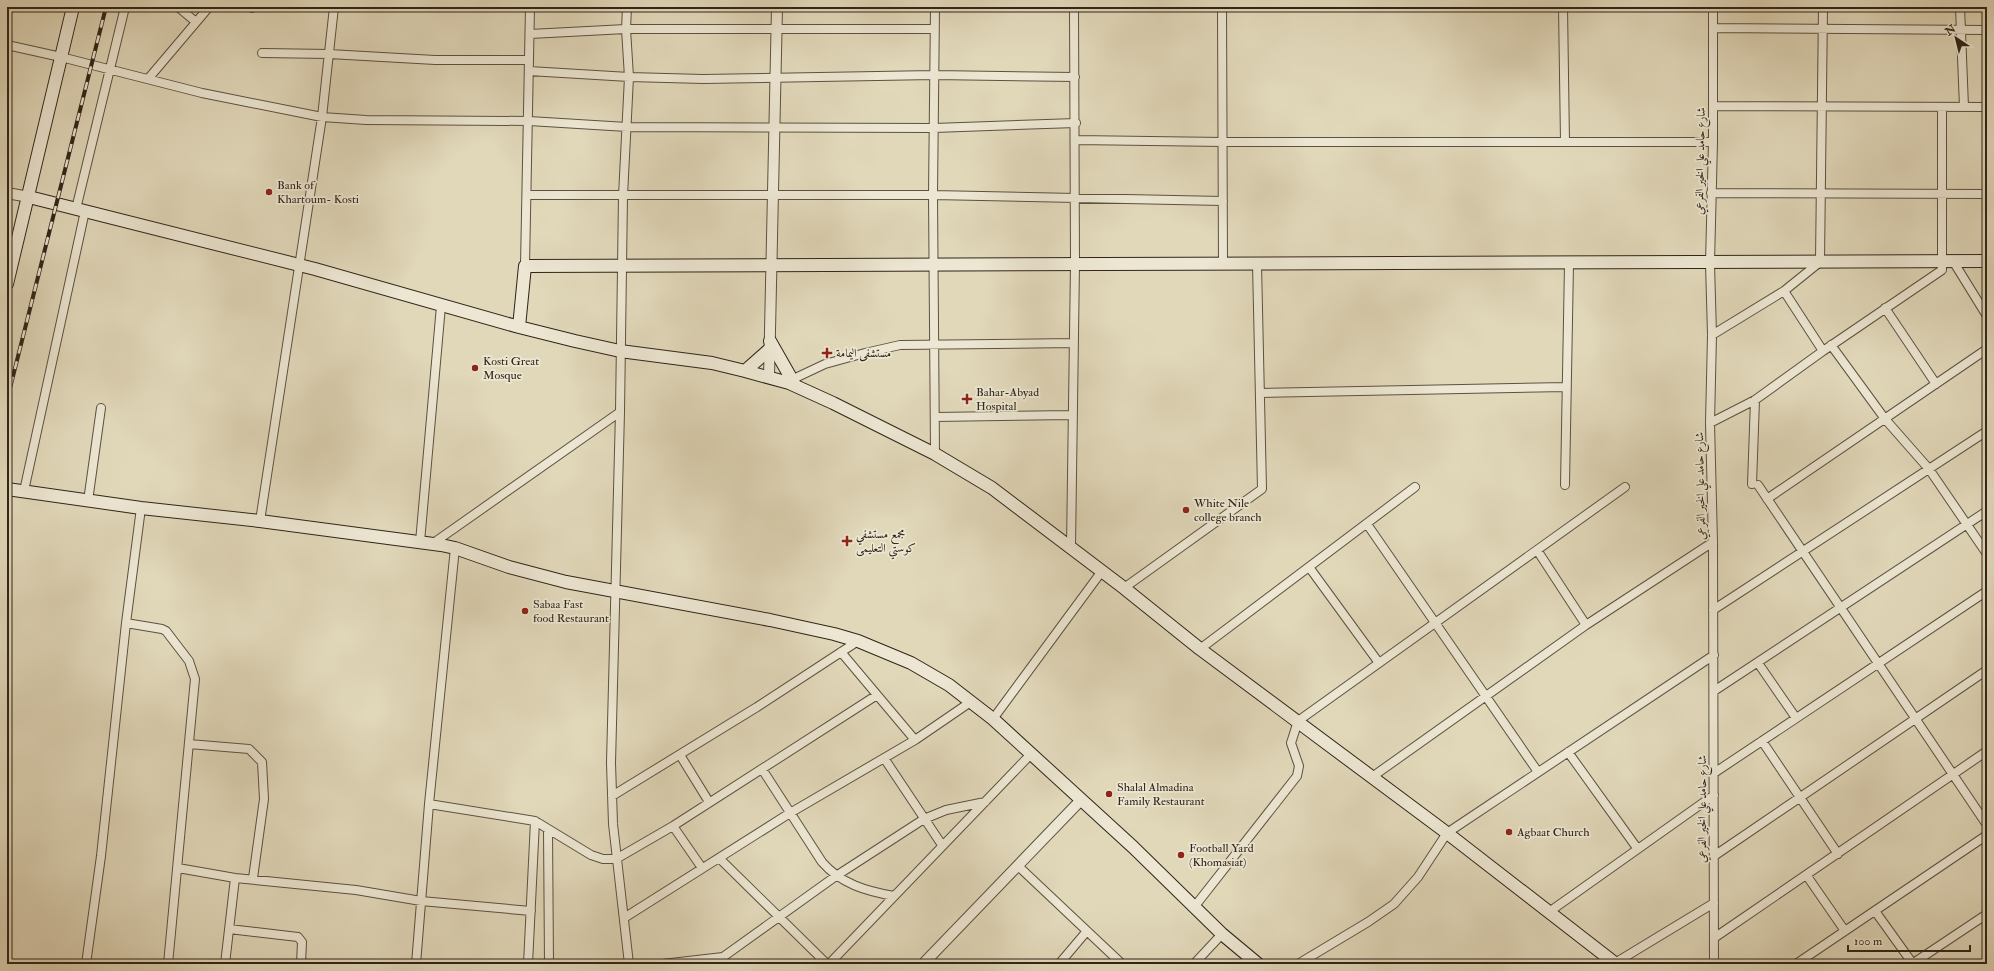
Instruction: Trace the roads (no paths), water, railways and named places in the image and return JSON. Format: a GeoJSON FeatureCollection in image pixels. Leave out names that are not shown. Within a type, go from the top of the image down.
{"type":"FeatureCollection","features":[{"type":"Feature","properties":{"kind":"main road"},"geometry":{"type":"LineString","coordinates":[[7,284],[29,197],[73,7]]}},
{"type":"Feature","properties":{"kind":"main road"},"geometry":{"type":"LineString","coordinates":[[29,197],[299,265],[519,327],[620,351],[712,363],[793,383],[935,454],[992,488],[1124,588],[1200,649],[1447,833],[1615,964]]}},
{"type":"Feature","properties":{"kind":"main road"},"geometry":{"type":"LineString","coordinates":[[519,327],[525,266],[934,266],[1223,263],[1569,264],[1987,261]]}},
{"type":"Feature","properties":{"kind":"main road"},"geometry":{"type":"LineString","coordinates":[[745,371],[770,345],[793,383]]}},
{"type":"Feature","properties":{"kind":"main road"},"geometry":{"type":"LineString","coordinates":[[7,489],[141,508],[260,521],[455,548],[537,575],[616,593],[796,625],[858,641],[911,663],[949,685],[972,701],[1032,753],[1195,906],[1222,934],[1258,964]]}},
{"type":"Feature","properties":{"kind":"street"},"geometry":{"type":"LineString","coordinates":[[24,491],[109,69],[125,7]]}},
{"type":"Feature","properties":{"kind":"street"},"geometry":{"type":"LineString","coordinates":[[178,7],[196,22]]}},
{"type":"Feature","properties":{"kind":"street"},"geometry":{"type":"LineString","coordinates":[[148,79],[209,7]]}},
{"type":"Feature","properties":{"kind":"street"},"geometry":{"type":"LineString","coordinates":[[260,521],[322,117],[334,7]]}},
{"type":"Feature","properties":{"kind":"street"},"geometry":{"type":"LineString","coordinates":[[525,266],[529,121],[528,60],[530,7]]}},
{"type":"Feature","properties":{"kind":"street"},"geometry":{"type":"LineString","coordinates":[[628,7],[626,29],[629,77],[623,196],[620,412],[611,763],[616,859],[629,964]]}},
{"type":"Feature","properties":{"kind":"street"},"geometry":{"type":"LineString","coordinates":[[769,377],[777,7]]}},
{"type":"Feature","properties":{"kind":"street"},"geometry":{"type":"LineString","coordinates":[[935,7],[933,195],[935,454]]}},
{"type":"Feature","properties":{"kind":"street"},"geometry":{"type":"LineString","coordinates":[[1071,547],[1076,140],[1074,7]]}},
{"type":"Feature","properties":{"kind":"street"},"geometry":{"type":"LineString","coordinates":[[1222,7],[1223,263]]}},
{"type":"Feature","properties":{"kind":"street"},"geometry":{"type":"LineString","coordinates":[[1563,7],[1565,142]]}},
{"type":"Feature","properties":{"kind":"street","name":"شارع حامد علي الخير الفرعي"},"geometry":{"type":"LineString","coordinates":[[1713,7],[1713,142],[1710,263],[1712,335],[1710,423],[1714,610],[1714,964]]}},
{"type":"Feature","properties":{"kind":"street"},"geometry":{"type":"LineString","coordinates":[[1712,335],[1784,291],[1820,262],[1823,7]]}},
{"type":"Feature","properties":{"kind":"street"},"geometry":{"type":"LineString","coordinates":[[1960,7],[1964,107]]}},
{"type":"Feature","properties":{"kind":"street"},"geometry":{"type":"LineString","coordinates":[[1713,28],[1987,30]]}},
{"type":"Feature","properties":{"kind":"street"},"geometry":{"type":"LineString","coordinates":[[530,34],[626,29],[934,29]]}},
{"type":"Feature","properties":{"kind":"street"},"geometry":{"type":"LineString","coordinates":[[7,45],[61,57],[202,93],[322,117],[366,120],[529,121],[627,127],[934,128],[1076,122]]}},
{"type":"Feature","properties":{"kind":"street"},"geometry":{"type":"LineString","coordinates":[[262,53],[329,54],[435,60],[528,60]]}},
{"type":"Feature","properties":{"kind":"street"},"geometry":{"type":"LineString","coordinates":[[529,71],[629,77],[776,78],[934,76],[1074,78]]}},
{"type":"Feature","properties":{"kind":"street"},"geometry":{"type":"LineString","coordinates":[[1713,106],[1987,107]]}},
{"type":"Feature","properties":{"kind":"street"},"geometry":{"type":"LineString","coordinates":[[1942,107],[1941,194],[1948,262],[1987,316]]}},
{"type":"Feature","properties":{"kind":"street"},"geometry":{"type":"LineString","coordinates":[[1076,140],[1223,142],[1713,142]]}},
{"type":"Feature","properties":{"kind":"street"},"geometry":{"type":"LineString","coordinates":[[7,193],[29,197]]}},
{"type":"Feature","properties":{"kind":"street"},"geometry":{"type":"LineString","coordinates":[[1711,193],[1987,194]]}},
{"type":"Feature","properties":{"kind":"street"},"geometry":{"type":"LineString","coordinates":[[527,195],[933,195],[1223,201]]}},
{"type":"Feature","properties":{"kind":"street"},"geometry":{"type":"LineString","coordinates":[[1710,423],[1755,400],[1830,345],[1940,273],[1948,262]]}},
{"type":"Feature","properties":{"kind":"street"},"geometry":{"type":"LineString","coordinates":[[1124,588],[1262,489],[1257,264]]}},
{"type":"Feature","properties":{"kind":"street"},"geometry":{"type":"LineString","coordinates":[[1565,485],[1569,264]]}},
{"type":"Feature","properties":{"kind":"street"},"geometry":{"type":"LineString","coordinates":[[1784,291],[1823,351]]}},
{"type":"Feature","properties":{"kind":"street"},"geometry":{"type":"LineString","coordinates":[[426,543],[441,306]]}},
{"type":"Feature","properties":{"kind":"street"},"geometry":{"type":"LineString","coordinates":[[1885,308],[1936,384]]}},
{"type":"Feature","properties":{"kind":"street"},"geometry":{"type":"LineString","coordinates":[[793,383],[815,368],[865,353],[900,345],[1074,343]]}},
{"type":"Feature","properties":{"kind":"street"},"geometry":{"type":"LineString","coordinates":[[1830,345],[1885,419],[1929,469],[1987,554]]}},
{"type":"Feature","properties":{"kind":"street"},"geometry":{"type":"LineString","coordinates":[[1767,499],[1987,349]]}},
{"type":"Feature","properties":{"kind":"street"},"geometry":{"type":"LineString","coordinates":[[1260,393],[1566,387]]}},
{"type":"Feature","properties":{"kind":"street"},"geometry":{"type":"LineString","coordinates":[[1755,400],[1755,485],[1767,499],[1987,826]]}},
{"type":"Feature","properties":{"kind":"street"},"geometry":{"type":"LineString","coordinates":[[88,501],[101,408]]}},
{"type":"Feature","properties":{"kind":"street"},"geometry":{"type":"LineString","coordinates":[[426,543],[620,412]]}},
{"type":"Feature","properties":{"kind":"street"},"geometry":{"type":"LineString","coordinates":[[934,417],[1072,416]]}},
{"type":"Feature","properties":{"kind":"street"},"geometry":{"type":"LineString","coordinates":[[1714,610],[1987,431]]}},
{"type":"Feature","properties":{"kind":"street"},"geometry":{"type":"LineString","coordinates":[[1200,649],[1415,487]]}},
{"type":"Feature","properties":{"kind":"street"},"geometry":{"type":"LineString","coordinates":[[1195,906],[1297,776],[1299,766],[1291,743],[1298,721],[1625,487]]}},
{"type":"Feature","properties":{"kind":"street"},"geometry":{"type":"LineString","coordinates":[[86,964],[102,856],[126,623],[141,508]]}},
{"type":"Feature","properties":{"kind":"street"},"geometry":{"type":"LineString","coordinates":[[1714,691],[1987,511]]}},
{"type":"Feature","properties":{"kind":"street"},"geometry":{"type":"LineString","coordinates":[[1367,524],[1486,694],[1538,772]]}},
{"type":"Feature","properties":{"kind":"street"},"geometry":{"type":"LineString","coordinates":[[1372,777],[1486,694],[1586,625],[1713,542]]}},
{"type":"Feature","properties":{"kind":"street"},"geometry":{"type":"LineString","coordinates":[[416,964],[429,804],[455,548]]}},
{"type":"Feature","properties":{"kind":"street"},"geometry":{"type":"LineString","coordinates":[[1537,550],[1586,625]]}},
{"type":"Feature","properties":{"kind":"street"},"geometry":{"type":"LineString","coordinates":[[1309,567],[1379,663]]}},
{"type":"Feature","properties":{"kind":"street"},"geometry":{"type":"LineString","coordinates":[[993,719],[1102,571]]}},
{"type":"Feature","properties":{"kind":"street"},"geometry":{"type":"LineString","coordinates":[[1714,773],[1987,591]]}},
{"type":"Feature","properties":{"kind":"street"},"geometry":{"type":"LineString","coordinates":[[126,623],[166,631],[189,661],[196,679],[168,964]]}},
{"type":"Feature","properties":{"kind":"street"},"geometry":{"type":"LineString","coordinates":[[612,796],[680,755],[858,641]]}},
{"type":"Feature","properties":{"kind":"street"},"geometry":{"type":"LineString","coordinates":[[841,652],[915,740]]}},
{"type":"Feature","properties":{"kind":"street"},"geometry":{"type":"LineString","coordinates":[[1298,964],[1356,930],[1394,904],[1418,877],[1447,833],[1714,655]]}},
{"type":"Feature","properties":{"kind":"street"},"geometry":{"type":"LineString","coordinates":[[1758,663],[1796,718]]}},
{"type":"Feature","properties":{"kind":"street"},"geometry":{"type":"LineString","coordinates":[[1714,856],[1987,670]]}},
{"type":"Feature","properties":{"kind":"street"},"geometry":{"type":"LineString","coordinates":[[429,804],[535,821],[591,855],[603,859],[616,859],[673,826],[877,695]]}},
{"type":"Feature","properties":{"kind":"street"},"geometry":{"type":"LineString","coordinates":[[624,918],[790,813],[915,740],[972,701]]}},
{"type":"Feature","properties":{"kind":"street"},"geometry":{"type":"LineString","coordinates":[[1762,740],[1838,854]]}},
{"type":"Feature","properties":{"kind":"street"},"geometry":{"type":"LineString","coordinates":[[189,744],[249,749],[256,754],[262,762],[264,799],[253,878]]}},
{"type":"Feature","properties":{"kind":"street"},"geometry":{"type":"LineString","coordinates":[[1714,938],[1808,876],[1987,751]]}},
{"type":"Feature","properties":{"kind":"street"},"geometry":{"type":"LineString","coordinates":[[1568,752],[1637,848]]}},
{"type":"Feature","properties":{"kind":"street"},"geometry":{"type":"LineString","coordinates":[[719,858],[828,964],[1032,753]]}},
{"type":"Feature","properties":{"kind":"street"},"geometry":{"type":"LineString","coordinates":[[680,755],[709,802]]}},
{"type":"Feature","properties":{"kind":"street"},"geometry":{"type":"LineString","coordinates":[[884,758],[942,846]]}},
{"type":"Feature","properties":{"kind":"street"},"geometry":{"type":"LineString","coordinates":[[762,769],[822,862],[836,876],[860,889],[894,896]]}},
{"type":"Feature","properties":{"kind":"street"},"geometry":{"type":"LineString","coordinates":[[1549,912],[1637,848],[1714,795]]}},
{"type":"Feature","properties":{"kind":"street"},"geometry":{"type":"LineString","coordinates":[[923,964],[1081,800]]}},
{"type":"Feature","properties":{"kind":"street"},"geometry":{"type":"LineString","coordinates":[[662,964],[723,957],[778,916],[836,876],[924,819],[946,810],[985,802]]}},
{"type":"Feature","properties":{"kind":"street"},"geometry":{"type":"LineString","coordinates":[[528,964],[535,821]]}},
{"type":"Feature","properties":{"kind":"street"},"geometry":{"type":"LineString","coordinates":[[673,826],[702,868]]}},
{"type":"Feature","properties":{"kind":"street"},"geometry":{"type":"LineString","coordinates":[[548,829],[549,964]]}},
{"type":"Feature","properties":{"kind":"street"},"geometry":{"type":"LineString","coordinates":[[1796,964],[1987,835]]}},
{"type":"Feature","properties":{"kind":"street"},"geometry":{"type":"LineString","coordinates":[[1018,866],[1122,964]]}},
{"type":"Feature","properties":{"kind":"street"},"geometry":{"type":"LineString","coordinates":[[178,868],[234,878],[253,878],[356,890],[421,901],[531,910]]}},
{"type":"Feature","properties":{"kind":"street"},"geometry":{"type":"LineString","coordinates":[[1808,876],[1846,931]]}},
{"type":"Feature","properties":{"kind":"street"},"geometry":{"type":"LineString","coordinates":[[225,964],[234,878]]}},
{"type":"Feature","properties":{"kind":"street"},"geometry":{"type":"LineString","coordinates":[[1615,964],[1714,903]]}},
{"type":"Feature","properties":{"kind":"street"},"geometry":{"type":"LineString","coordinates":[[1875,911],[1912,964],[1987,914]]}},
{"type":"Feature","properties":{"kind":"street"},"geometry":{"type":"LineString","coordinates":[[229,929],[300,938],[302,942],[301,964]]}},
{"type":"Feature","properties":{"kind":"street"},"geometry":{"type":"LineString","coordinates":[[1059,964],[1088,932]]}},
{"type":"Feature","properties":{"kind":"street"},"geometry":{"type":"LineString","coordinates":[[1194,964],[1222,934]]}},
{"type":"Feature","properties":{"kind":"railway"},"geometry":{"type":"LineString","coordinates":[[7,400],[106,7]]}},
{"type":"Feature","properties":{"kind":"place","name":"Bank of Khartoum- Kosti"},"geometry":{"type":"Point","coordinates":[269,192]}},
{"type":"Feature","properties":{"kind":"place","name":"مستشفى اليمامة"},"geometry":{"type":"Point","coordinates":[827,353]}},
{"type":"Feature","properties":{"kind":"place","name":"Kosti Great Mosque"},"geometry":{"type":"Point","coordinates":[475,368]}},
{"type":"Feature","properties":{"kind":"place","name":"Bahar-Abyad Hospital"},"geometry":{"type":"Point","coordinates":[967,399]}},
{"type":"Feature","properties":{"kind":"place","name":"White Nile college branch"},"geometry":{"type":"Point","coordinates":[1186,510]}},
{"type":"Feature","properties":{"kind":"place","name":"مجمع مستشفي كوستي التعليمى"},"geometry":{"type":"Point","coordinates":[847,541]}},
{"type":"Feature","properties":{"kind":"place","name":"Sabaa Fast food Restaurant"},"geometry":{"type":"Point","coordinates":[525,611]}},
{"type":"Feature","properties":{"kind":"place","name":"Shalal Almadina Family Restaurant"},"geometry":{"type":"Point","coordinates":[1109,794]}},
{"type":"Feature","properties":{"kind":"place","name":"Agbaat Church"},"geometry":{"type":"Point","coordinates":[1509,832]}},
{"type":"Feature","properties":{"kind":"place","name":"Football Yard (Khomasiat)"},"geometry":{"type":"Point","coordinates":[1181,855]}}]}
